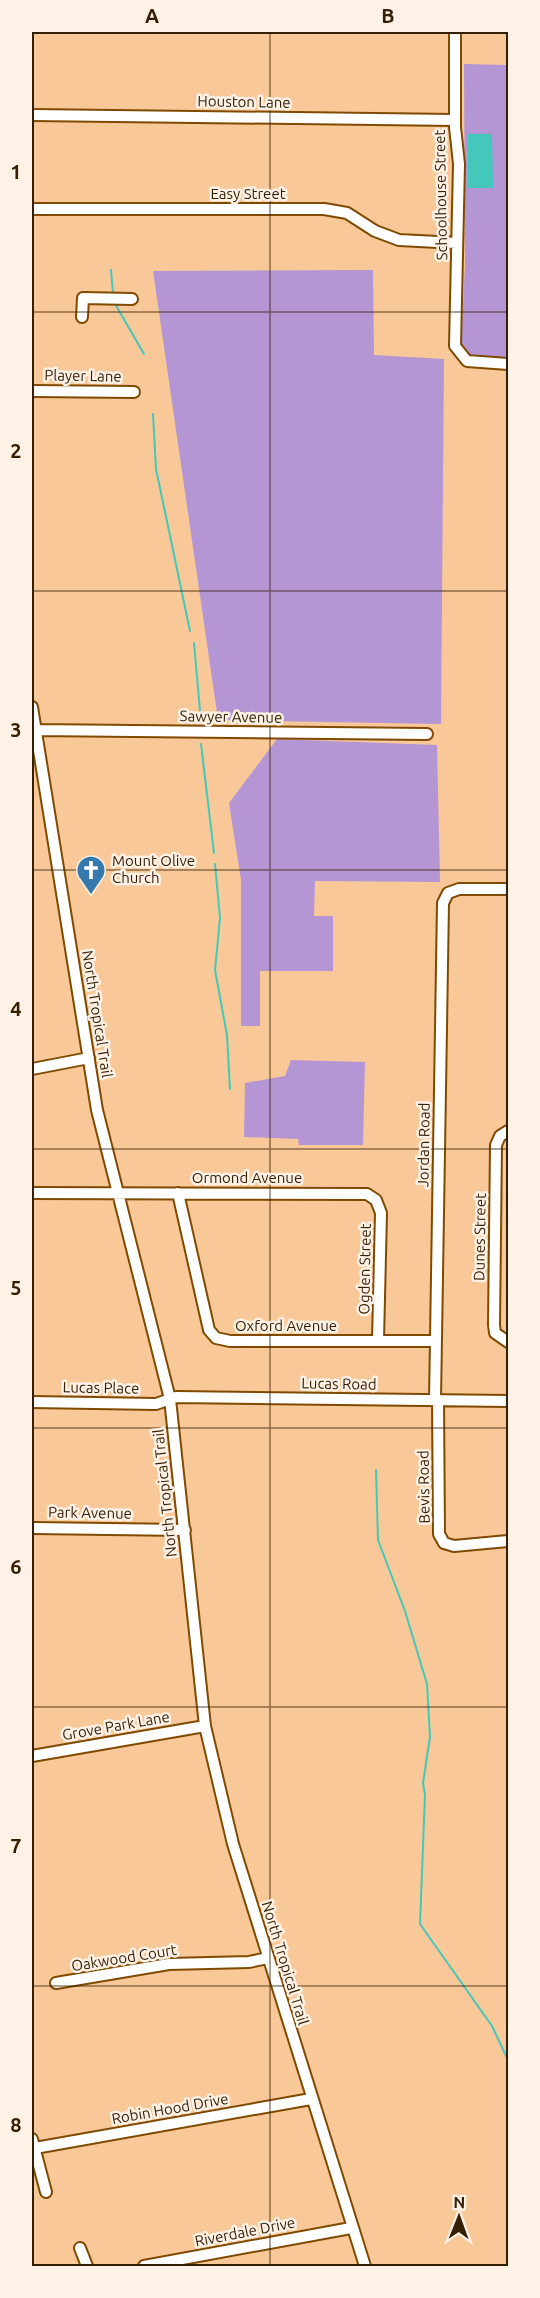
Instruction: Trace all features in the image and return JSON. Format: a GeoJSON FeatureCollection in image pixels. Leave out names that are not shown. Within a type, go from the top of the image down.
{"type":"FeatureCollection","features":[{"type":"Feature","properties":{"kind":"street","name":"Schoolhouse Street"},"geometry":{"type":"LineString","coordinates":[[455,32],[455,120],[459,164],[455,346],[462,357],[475,363],[508,364]]}},
{"type":"Feature","properties":{"kind":"street","name":"Houston Lane"},"geometry":{"type":"LineString","coordinates":[[32,115],[455,120]]}},
{"type":"Feature","properties":{"kind":"street","name":"Easy Street"},"geometry":{"type":"LineString","coordinates":[[32,208],[324,208],[347,213],[375,231],[399,240],[457,243]]}},
{"type":"Feature","properties":{"kind":"street"},"geometry":{"type":"LineString","coordinates":[[82,316],[83,298],[132,299]]}},
{"type":"Feature","properties":{"kind":"street","name":"Player Lane"},"geometry":{"type":"LineString","coordinates":[[32,391],[134,392]]}},
{"type":"Feature","properties":{"kind":"street","name":"North Tropical Trail"},"geometry":{"type":"LineString","coordinates":[[32,707],[97,1110],[116,1194],[170,1399],[205,1726],[232,1842],[351,2228],[365,2266]]}},
{"type":"Feature","properties":{"kind":"street","name":"Sawyer Avenue"},"geometry":{"type":"LineString","coordinates":[[36,730],[427,734]]}},
{"type":"Feature","properties":{"kind":"street","name":"Jordan Road"},"geometry":{"type":"LineString","coordinates":[[436,1400],[443,906],[448,893],[459,889],[508,890]]}},
{"type":"Feature","properties":{"kind":"street"},"geometry":{"type":"LineString","coordinates":[[32,1069],[89,1058]]}},
{"type":"Feature","properties":{"kind":"street","name":"Dunes Street"},"geometry":{"type":"LineString","coordinates":[[504,1340],[495,1333],[494,1325],[496,1145],[505,1133]]}},
{"type":"Feature","properties":{"kind":"street","name":"Ormond Avenue"},"geometry":{"type":"LineString","coordinates":[[32,1193],[357,1193],[367,1194],[376,1200]]}},
{"type":"Feature","properties":{"kind":"street","name":"Oxford Avenue"},"geometry":{"type":"LineString","coordinates":[[178,1193],[209,1330],[216,1338],[230,1341],[436,1341]]}},
{"type":"Feature","properties":{"kind":"street","name":"Ogden Street"},"geometry":{"type":"LineString","coordinates":[[376,1200],[381,1213],[378,1340]]}},
{"type":"Feature","properties":{"kind":"street","name":"Lucas Road"},"geometry":{"type":"LineString","coordinates":[[170,1399],[176,1397],[508,1401]]}},
{"type":"Feature","properties":{"kind":"street","name":"Lucas Place"},"geometry":{"type":"LineString","coordinates":[[32,1402],[156,1404],[170,1399]]}},
{"type":"Feature","properties":{"kind":"street","name":"Bevis Road"},"geometry":{"type":"LineString","coordinates":[[436,1400],[439,1534],[444,1543],[454,1546],[508,1541]]}},
{"type":"Feature","properties":{"kind":"street","name":"Park Avenue"},"geometry":{"type":"LineString","coordinates":[[32,1527],[185,1530]]}},
{"type":"Feature","properties":{"kind":"street","name":"Grove Park Lane"},"geometry":{"type":"LineString","coordinates":[[32,1756],[205,1726]]}},
{"type":"Feature","properties":{"kind":"street","name":"Oakwood Court"},"geometry":{"type":"LineString","coordinates":[[56,1983],[169,1964],[249,1962],[268,1958]]}},
{"type":"Feature","properties":{"kind":"street","name":"Robin Hood Drive"},"geometry":{"type":"LineString","coordinates":[[46,2192],[33,2144],[311,2099]]}},
{"type":"Feature","properties":{"kind":"street","name":"Riverdale Drive"},"geometry":{"type":"LineString","coordinates":[[144,2266],[351,2228]]}},
{"type":"Feature","properties":{"kind":"street"},"geometry":{"type":"LineString","coordinates":[[80,2248],[87,2266]]}},
{"type":"Feature","properties":{"kind":"shaded area"},"geometry":{"type":"Polygon","coordinates":[[[464,64],[508,65],[508,364],[466,355],[461,344],[465,266],[464,64]]]}},
{"type":"Feature","properties":{"kind":"shaded area"},"geometry":{"type":"Polygon","coordinates":[[[373,270],[374,355],[444,359],[441,724],[218,720],[153,271],[373,270]]]}},
{"type":"Feature","properties":{"kind":"shaded area"},"geometry":{"type":"Polygon","coordinates":[[[277,739],[437,745],[440,882],[315,881],[314,916],[333,916],[333,971],[260,971],[260,1026],[241,1026],[241,880],[229,803],[277,739]]]}},
{"type":"Feature","properties":{"kind":"shaded area"},"geometry":{"type":"Polygon","coordinates":[[[291,1060],[365,1062],[363,1145],[299,1145],[298,1139],[244,1137],[245,1083],[285,1076],[291,1060]]]}},
{"type":"Feature","properties":{"kind":"water"},"geometry":{"type":"Polygon","coordinates":[[[468,134],[492,134],[493,188],[468,188],[468,134]]]}},
{"type":"Feature","properties":{"kind":"waterway"},"geometry":{"type":"LineString","coordinates":[[111,270],[113,294]]}},
{"type":"Feature","properties":{"kind":"waterway"},"geometry":{"type":"LineString","coordinates":[[114,302],[144,354]]}},
{"type":"Feature","properties":{"kind":"waterway"},"geometry":{"type":"LineString","coordinates":[[153,414],[156,469],[190,631]]}},
{"type":"Feature","properties":{"kind":"waterway"},"geometry":{"type":"LineString","coordinates":[[194,643],[201,722]]}},
{"type":"Feature","properties":{"kind":"waterway"},"geometry":{"type":"LineString","coordinates":[[201,744],[214,853]]}},
{"type":"Feature","properties":{"kind":"waterway"},"geometry":{"type":"LineString","coordinates":[[215,864],[220,918],[215,970],[227,1035],[230,1089]]}},
{"type":"Feature","properties":{"kind":"waterway"},"geometry":{"type":"LineString","coordinates":[[376,1470],[378,1540],[405,1611],[427,1684],[430,1737],[423,1783],[425,1795],[420,1924],[492,2026],[508,2060]]}},
{"type":"Feature","properties":{"kind":"place","name":"Mount Olive Church"},"geometry":{"type":"Point","coordinates":[91,896]}}]}
